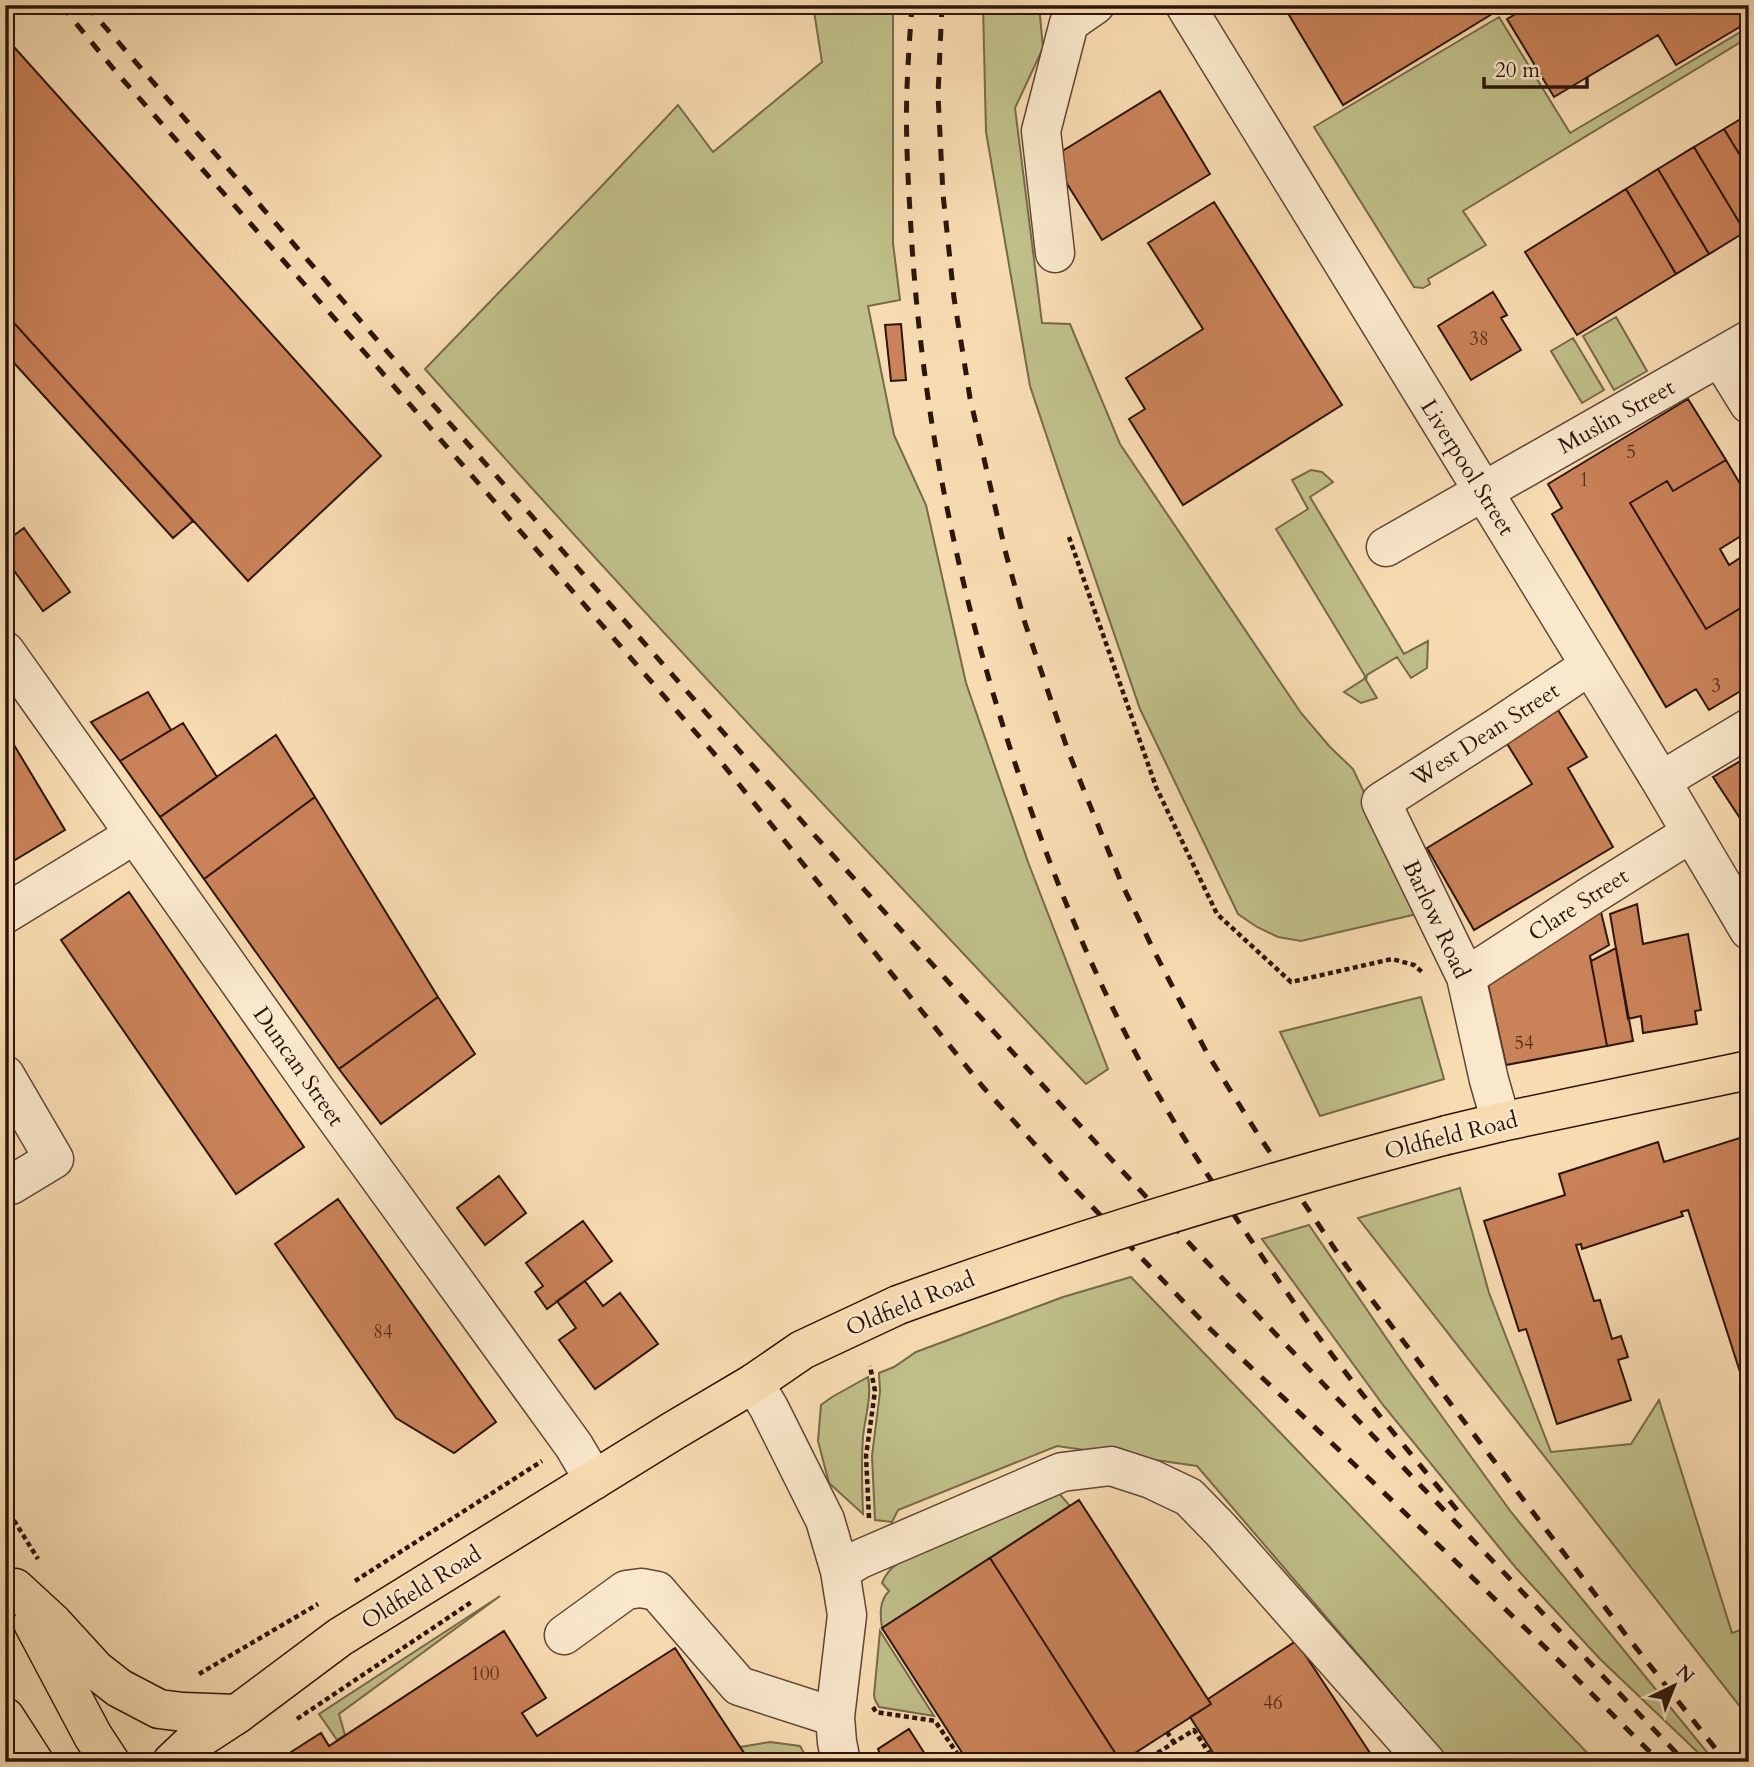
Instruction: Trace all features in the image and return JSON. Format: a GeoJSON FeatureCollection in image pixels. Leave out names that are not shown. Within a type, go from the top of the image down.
{"type":"FeatureCollection","features":[{"type":"Feature","properties":{"kind":"main road","name":"Oldfield Road"},"geometry":{"type":"LineString","coordinates":[[172,1762],[191,1744],[237,1714],[340,1637],[754,1383],[802,1350],[898,1305],[1016,1262],[1320,1169],[1501,1122],[1749,1070]]}},
{"type":"Feature","properties":{"kind":"main road"},"geometry":{"type":"LineString","coordinates":[[20,1575],[52,1623],[96,1670],[119,1688],[159,1709],[237,1714]]}},
{"type":"Feature","properties":{"kind":"main road"},"geometry":{"type":"LineString","coordinates":[[20,1575],[93,1736],[110,1762]]}},
{"type":"Feature","properties":{"kind":"street"},"geometry":{"type":"LineString","coordinates":[[1055,253],[1041,131],[1069,23],[1095,5]]}},
{"type":"Feature","properties":{"kind":"street","name":"Liverpool Street"},"geometry":{"type":"LineString","coordinates":[[1185,5],[1661,781],[1749,930]]}},
{"type":"Feature","properties":{"kind":"street"},"geometry":{"type":"LineString","coordinates":[[1735,348],[1749,404]]}},
{"type":"Feature","properties":{"kind":"street","name":"Muslin Street"},"geometry":{"type":"LineString","coordinates":[[1386,547],[1735,348]]}},
{"type":"Feature","properties":{"kind":"street","name":"Duncan Street"},"geometry":{"type":"LineString","coordinates":[[5,651],[318,1093],[575,1446],[594,1480]]}},
{"type":"Feature","properties":{"kind":"street","name":"West Dean Street"},"geometry":{"type":"LineString","coordinates":[[1381,802],[1590,666]]}},
{"type":"Feature","properties":{"kind":"street"},"geometry":{"type":"LineString","coordinates":[[1661,781],[1749,728]]}},
{"type":"Feature","properties":{"kind":"street","name":"Barlow Road"},"geometry":{"type":"LineString","coordinates":[[1381,802],[1469,992],[1501,1122]]}},
{"type":"Feature","properties":{"kind":"street"},"geometry":{"type":"LineString","coordinates":[[5,914],[133,833]]}},
{"type":"Feature","properties":{"kind":"street","name":"Clare Street"},"geometry":{"type":"LineString","coordinates":[[1469,992],[1592,895],[1691,833]]}},
{"type":"Feature","properties":{"kind":"street"},"geometry":{"type":"LineString","coordinates":[[5,1075],[54,1159],[11,1185]]}},
{"type":"Feature","properties":{"kind":"street"},"geometry":{"type":"LineString","coordinates":[[754,1383],[773,1415],[825,1521],[840,1571],[847,1615],[835,1717],[841,1762]]}},
{"type":"Feature","properties":{"kind":"street"},"geometry":{"type":"LineString","coordinates":[[840,1571],[860,1559],[1062,1472],[1111,1466],[1151,1479],[1189,1497],[1426,1762]]}},
{"type":"Feature","properties":{"kind":"street"},"geometry":{"type":"LineString","coordinates":[[564,1635],[626,1590],[641,1588],[657,1591],[739,1686],[835,1717]]}},
{"type":"Feature","properties":{"kind":"path"},"geometry":{"type":"LineString","coordinates":[[1069,537],[1156,787],[1217,915],[1291,982],[1392,959],[1414,965],[1423,973]]}},
{"type":"Feature","properties":{"kind":"path"},"geometry":{"type":"LineString","coordinates":[[355,1581],[549,1456]]}},
{"type":"Feature","properties":{"kind":"path"},"geometry":{"type":"LineString","coordinates":[[5,1506],[20,1575]]}},
{"type":"Feature","properties":{"kind":"path"},"geometry":{"type":"LineString","coordinates":[[289,1724],[482,1595]]}},
{"type":"Feature","properties":{"kind":"path"},"geometry":{"type":"LineString","coordinates":[[191,1676],[202,1673],[322,1602]]}},
{"type":"Feature","properties":{"kind":"path"},"geometry":{"type":"LineString","coordinates":[[1143,1762],[1194,1730],[1214,1762]]}},
{"type":"Feature","properties":{"kind":"path"},"geometry":{"type":"LineString","coordinates":[[1167,1732],[1174,1743]]}},
{"type":"Feature","properties":{"kind":"shaded area"},"geometry":{"type":"Polygon","coordinates":[[[813,5],[893,5],[893,243],[900,300],[868,306],[894,435],[926,505],[966,683],[1028,862],[1108,1069],[1086,1084],[671,640],[425,369],[678,105],[713,152],[822,62],[813,5]]]}},
{"type":"Feature","properties":{"kind":"shaded area"},"geometry":{"type":"Polygon","coordinates":[[[983,5],[1039,5],[1043,48],[1015,108],[1042,323],[1070,324],[1120,444],[1301,713],[1353,769],[1421,913],[1301,941],[1278,937],[1238,914],[1140,709],[1030,386],[986,132],[983,5]]]}},
{"type":"Feature","properties":{"kind":"shaded area"},"geometry":{"type":"Polygon","coordinates":[[[1499,17],[1570,133],[1749,27],[1749,37],[1463,211],[1486,245],[1428,279],[1430,284],[1423,288],[1414,287],[1314,127],[1499,17]]]}},
{"type":"Feature","properties":{"kind":"shaded area"},"geometry":{"type":"Polygon","coordinates":[[[1616,317],[1647,371],[1614,390],[1583,336],[1616,317]]]}},
{"type":"Feature","properties":{"kind":"shaded area"},"geometry":{"type":"Polygon","coordinates":[[[1573,338],[1604,390],[1582,403],[1551,351],[1573,338]]]}},
{"type":"Feature","properties":{"kind":"shaded area"},"geometry":{"type":"Polygon","coordinates":[[[1311,470],[1322,472],[1333,482],[1310,497],[1404,654],[1428,641],[1427,668],[1411,678],[1397,657],[1367,675],[1366,680],[1377,698],[1361,703],[1344,692],[1365,676],[1276,529],[1308,509],[1292,480],[1311,470]]]}},
{"type":"Feature","properties":{"kind":"shaded area"},"geometry":{"type":"Polygon","coordinates":[[[1421,997],[1444,1079],[1320,1116],[1280,1032],[1421,997]]]}},
{"type":"Feature","properties":{"kind":"shaded area"},"geometry":{"type":"Polygon","coordinates":[[[1460,1188],[1489,1293],[1551,1452],[1631,1444],[1659,1400],[1732,1633],[1749,1627],[1749,1718],[1358,1218],[1460,1188]]]}},
{"type":"Feature","properties":{"kind":"shaded area"},"geometry":{"type":"Polygon","coordinates":[[[1309,1225],[1404,1364],[1511,1512],[1715,1762],[1708,1762],[1600,1659],[1516,1568],[1383,1405],[1262,1239],[1309,1225]]]}},
{"type":"Feature","properties":{"kind":"shaded area"},"geometry":{"type":"Polygon","coordinates":[[[1131,1277],[1596,1762],[1450,1762],[1197,1466],[1057,1446],[898,1510],[892,1522],[875,1520],[872,1456],[880,1392],[879,1373],[894,1367],[916,1352],[1063,1297],[1131,1277]]]}},
{"type":"Feature","properties":{"kind":"shaded area"},"geometry":{"type":"Polygon","coordinates":[[[868,1377],[869,1400],[862,1456],[863,1514],[829,1483],[818,1441],[821,1405],[868,1377]]]}},
{"type":"Feature","properties":{"kind":"shaded area"},"geometry":{"type":"Polygon","coordinates":[[[1058,1492],[1070,1506],[882,1628],[882,1604],[889,1591],[882,1583],[894,1566],[1058,1492]]]}},
{"type":"Feature","properties":{"kind":"shaded area"},"geometry":{"type":"Polygon","coordinates":[[[500,1596],[339,1714],[345,1735],[337,1740],[319,1714],[500,1596]]]}},
{"type":"Feature","properties":{"kind":"shaded area"},"geometry":{"type":"Polygon","coordinates":[[[880,1631],[934,1716],[879,1707],[874,1695],[880,1631]]]}},
{"type":"Feature","properties":{"kind":"shaded area"},"geometry":{"type":"Polygon","coordinates":[[[770,1742],[800,1746],[809,1762],[750,1762],[740,1747],[770,1742]]]}},
{"type":"Feature","properties":{"kind":"building"},"geometry":{"type":"Polygon","coordinates":[[[1283,5],[1486,5],[1492,14],[1343,105],[1283,5]]]}},
{"type":"Feature","properties":{"kind":"building"},"geometry":{"type":"Polygon","coordinates":[[[1531,5],[1738,5],[1748,22],[1676,65],[1658,35],[1554,97],[1507,19],[1531,5]]]}},
{"type":"Feature","properties":{"kind":"building"},"geometry":{"type":"Polygon","coordinates":[[[5,37],[381,456],[248,581],[5,313],[5,37]]]}},
{"type":"Feature","properties":{"kind":"building"},"geometry":{"type":"Polygon","coordinates":[[[1160,91],[1210,174],[1102,240],[1051,158],[1160,91]]]}},
{"type":"Feature","properties":{"kind":"building"},"geometry":{"type":"Polygon","coordinates":[[[1749,114],[1749,170],[1724,129],[1749,114]]]}},
{"type":"Feature","properties":{"kind":"building"},"geometry":{"type":"Polygon","coordinates":[[[1724,129],[1749,170],[1749,229],[1745,232],[1694,147],[1724,129]]]}},
{"type":"Feature","properties":{"kind":"building"},"geometry":{"type":"Polygon","coordinates":[[[1694,147],[1745,232],[1709,254],[1658,169],[1694,147]]]}},
{"type":"Feature","properties":{"kind":"building"},"geometry":{"type":"Polygon","coordinates":[[[1658,169],[1709,254],[1676,274],[1626,189],[1658,169]]]}},
{"type":"Feature","properties":{"kind":"building"},"geometry":{"type":"Polygon","coordinates":[[[1626,189],[1676,274],[1577,335],[1525,252],[1626,189]]]}},
{"type":"Feature","properties":{"kind":"building"},"geometry":{"type":"Polygon","coordinates":[[[1214,202],[1342,405],[1183,505],[1129,419],[1145,409],[1126,378],[1203,329],[1148,243],[1214,202]]]}},
{"type":"Feature","properties":{"kind":"building"},"geometry":{"type":"Polygon","coordinates":[[[1493,292],[1507,315],[1501,318],[1521,350],[1471,380],[1438,326],[1493,292]]]}},
{"type":"Feature","properties":{"kind":"building"},"geometry":{"type":"Polygon","coordinates":[[[5,313],[193,521],[173,538],[5,353],[5,313]]]}},
{"type":"Feature","properties":{"kind":"building"},"geometry":{"type":"Polygon","coordinates":[[[901,324],[906,380],[891,381],[885,325],[901,324]]]}},
{"type":"Feature","properties":{"kind":"building"},"geometry":{"type":"Polygon","coordinates":[[[1688,399],[1726,460],[1673,491],[1667,481],[1630,503],[1706,629],[1749,603],[1749,686],[1709,710],[1696,689],[1666,707],[1552,514],[1562,508],[1548,484],[1688,399]]]}},
{"type":"Feature","properties":{"kind":"building"},"geometry":{"type":"Polygon","coordinates":[[[1726,460],[1749,499],[1749,531],[1720,549],[1729,565],[1746,554],[1749,558],[1749,603],[1706,629],[1630,503],[1667,481],[1673,491],[1726,460]]]}},
{"type":"Feature","properties":{"kind":"building"},"geometry":{"type":"Polygon","coordinates":[[[24,528],[70,592],[43,611],[5,558],[5,542],[24,528]]]}},
{"type":"Feature","properties":{"kind":"building"},"geometry":{"type":"Polygon","coordinates":[[[148,692],[171,730],[120,761],[91,722],[148,692]]]}},
{"type":"Feature","properties":{"kind":"building"},"geometry":{"type":"Polygon","coordinates":[[[1558,710],[1587,757],[1568,768],[1613,847],[1474,930],[1427,848],[1532,784],[1506,742],[1558,710]]]}},
{"type":"Feature","properties":{"kind":"building"},"geometry":{"type":"Polygon","coordinates":[[[183,723],[217,777],[160,817],[120,761],[183,723]]]}},
{"type":"Feature","properties":{"kind":"building"},"geometry":{"type":"Polygon","coordinates":[[[5,730],[65,830],[5,866],[5,730]]]}},
{"type":"Feature","properties":{"kind":"building"},"geometry":{"type":"Polygon","coordinates":[[[276,735],[315,797],[204,879],[160,817],[276,735]]]}},
{"type":"Feature","properties":{"kind":"building"},"geometry":{"type":"Polygon","coordinates":[[[1749,756],[1749,832],[1713,777],[1749,756]]]}},
{"type":"Feature","properties":{"kind":"building"},"geometry":{"type":"Polygon","coordinates":[[[315,797],[438,997],[339,1069],[204,879],[315,797]]]}},
{"type":"Feature","properties":{"kind":"building"},"geometry":{"type":"Polygon","coordinates":[[[129,892],[304,1147],[236,1194],[61,940],[129,892]]]}},
{"type":"Feature","properties":{"kind":"building"},"geometry":{"type":"Polygon","coordinates":[[[1637,904],[1643,944],[1688,934],[1701,1010],[1695,1011],[1697,1024],[1643,1033],[1641,1016],[1628,1019],[1610,914],[1637,904]]]}},
{"type":"Feature","properties":{"kind":"building"},"geometry":{"type":"Polygon","coordinates":[[[1601,912],[1609,945],[1590,956],[1607,1046],[1506,1065],[1487,980],[1601,912]]]}},
{"type":"Feature","properties":{"kind":"building"},"geometry":{"type":"Polygon","coordinates":[[[1616,948],[1633,1041],[1607,1046],[1591,961],[1616,948]]]}},
{"type":"Feature","properties":{"kind":"building"},"geometry":{"type":"Polygon","coordinates":[[[438,997],[475,1054],[381,1124],[339,1069],[438,997]]]}},
{"type":"Feature","properties":{"kind":"building"},"geometry":{"type":"Polygon","coordinates":[[[1749,1135],[1749,1400],[1688,1210],[1681,1212],[1683,1216],[1582,1249],[1581,1244],[1576,1245],[1594,1301],[1600,1300],[1612,1339],[1621,1336],[1628,1357],[1618,1360],[1631,1400],[1557,1424],[1526,1329],[1519,1331],[1484,1221],[1565,1195],[1559,1174],[1658,1142],[1664,1162],[1749,1135]]]}},
{"type":"Feature","properties":{"kind":"building"},"geometry":{"type":"Polygon","coordinates":[[[499,1176],[526,1213],[485,1245],[457,1208],[499,1176]]]}},
{"type":"Feature","properties":{"kind":"building"},"geometry":{"type":"Polygon","coordinates":[[[338,1199],[496,1422],[454,1453],[396,1418],[275,1244],[338,1199]]]}},
{"type":"Feature","properties":{"kind":"building"},"geometry":{"type":"Polygon","coordinates":[[[583,1221],[612,1261],[547,1309],[535,1292],[543,1286],[526,1263],[583,1221]]]}},
{"type":"Feature","properties":{"kind":"building"},"geometry":{"type":"Polygon","coordinates":[[[585,1281],[603,1306],[620,1293],[658,1344],[595,1389],[559,1340],[576,1328],[557,1301],[585,1281]]]}},
{"type":"Feature","properties":{"kind":"building"},"geometry":{"type":"Polygon","coordinates":[[[1079,1500],[1211,1704],[1121,1762],[990,1558],[1079,1500]]]}},
{"type":"Feature","properties":{"kind":"building"},"geometry":{"type":"Polygon","coordinates":[[[990,1558],[1121,1762],[968,1762],[882,1628],[990,1558]]]}},
{"type":"Feature","properties":{"kind":"building"},"geometry":{"type":"Polygon","coordinates":[[[504,1631],[546,1698],[522,1713],[537,1736],[675,1648],[750,1762],[297,1762],[291,1752],[321,1733],[329,1746],[504,1631]]]}},
{"type":"Feature","properties":{"kind":"building"},"geometry":{"type":"Polygon","coordinates":[[[1296,1641],[1376,1762],[1219,1762],[1190,1717],[1211,1704],[1208,1699],[1296,1641]]]}},
{"type":"Feature","properties":{"kind":"building"},"geometry":{"type":"Polygon","coordinates":[[[909,1729],[930,1762],[883,1762],[878,1749],[909,1729]]]}},
{"type":"Feature","properties":{"kind":"railway"},"geometry":{"type":"LineString","coordinates":[[61,5],[116,72],[717,757],[983,1087],[1076,1190],[1207,1326],[1550,1652],[1660,1762]]}},
{"type":"Feature","properties":{"kind":"railway"},"geometry":{"type":"LineString","coordinates":[[86,5],[438,410],[807,827],[1202,1257],[1685,1762]]}},
{"type":"Feature","properties":{"kind":"railway"},"geometry":{"type":"LineString","coordinates":[[912,5],[907,88],[912,246],[936,450],[981,650],[1034,819],[1095,970],[1130,1042],[1179,1129],[1232,1212],[1343,1370],[1462,1516]]}},
{"type":"Feature","properties":{"kind":"railway"},"geometry":{"type":"LineString","coordinates":[[942,5],[938,95],[943,194],[954,298],[970,398],[1025,623],[1068,751],[1121,882],[1208,1055],[1347,1267],[1626,1635],[1726,1762]]}}]}
